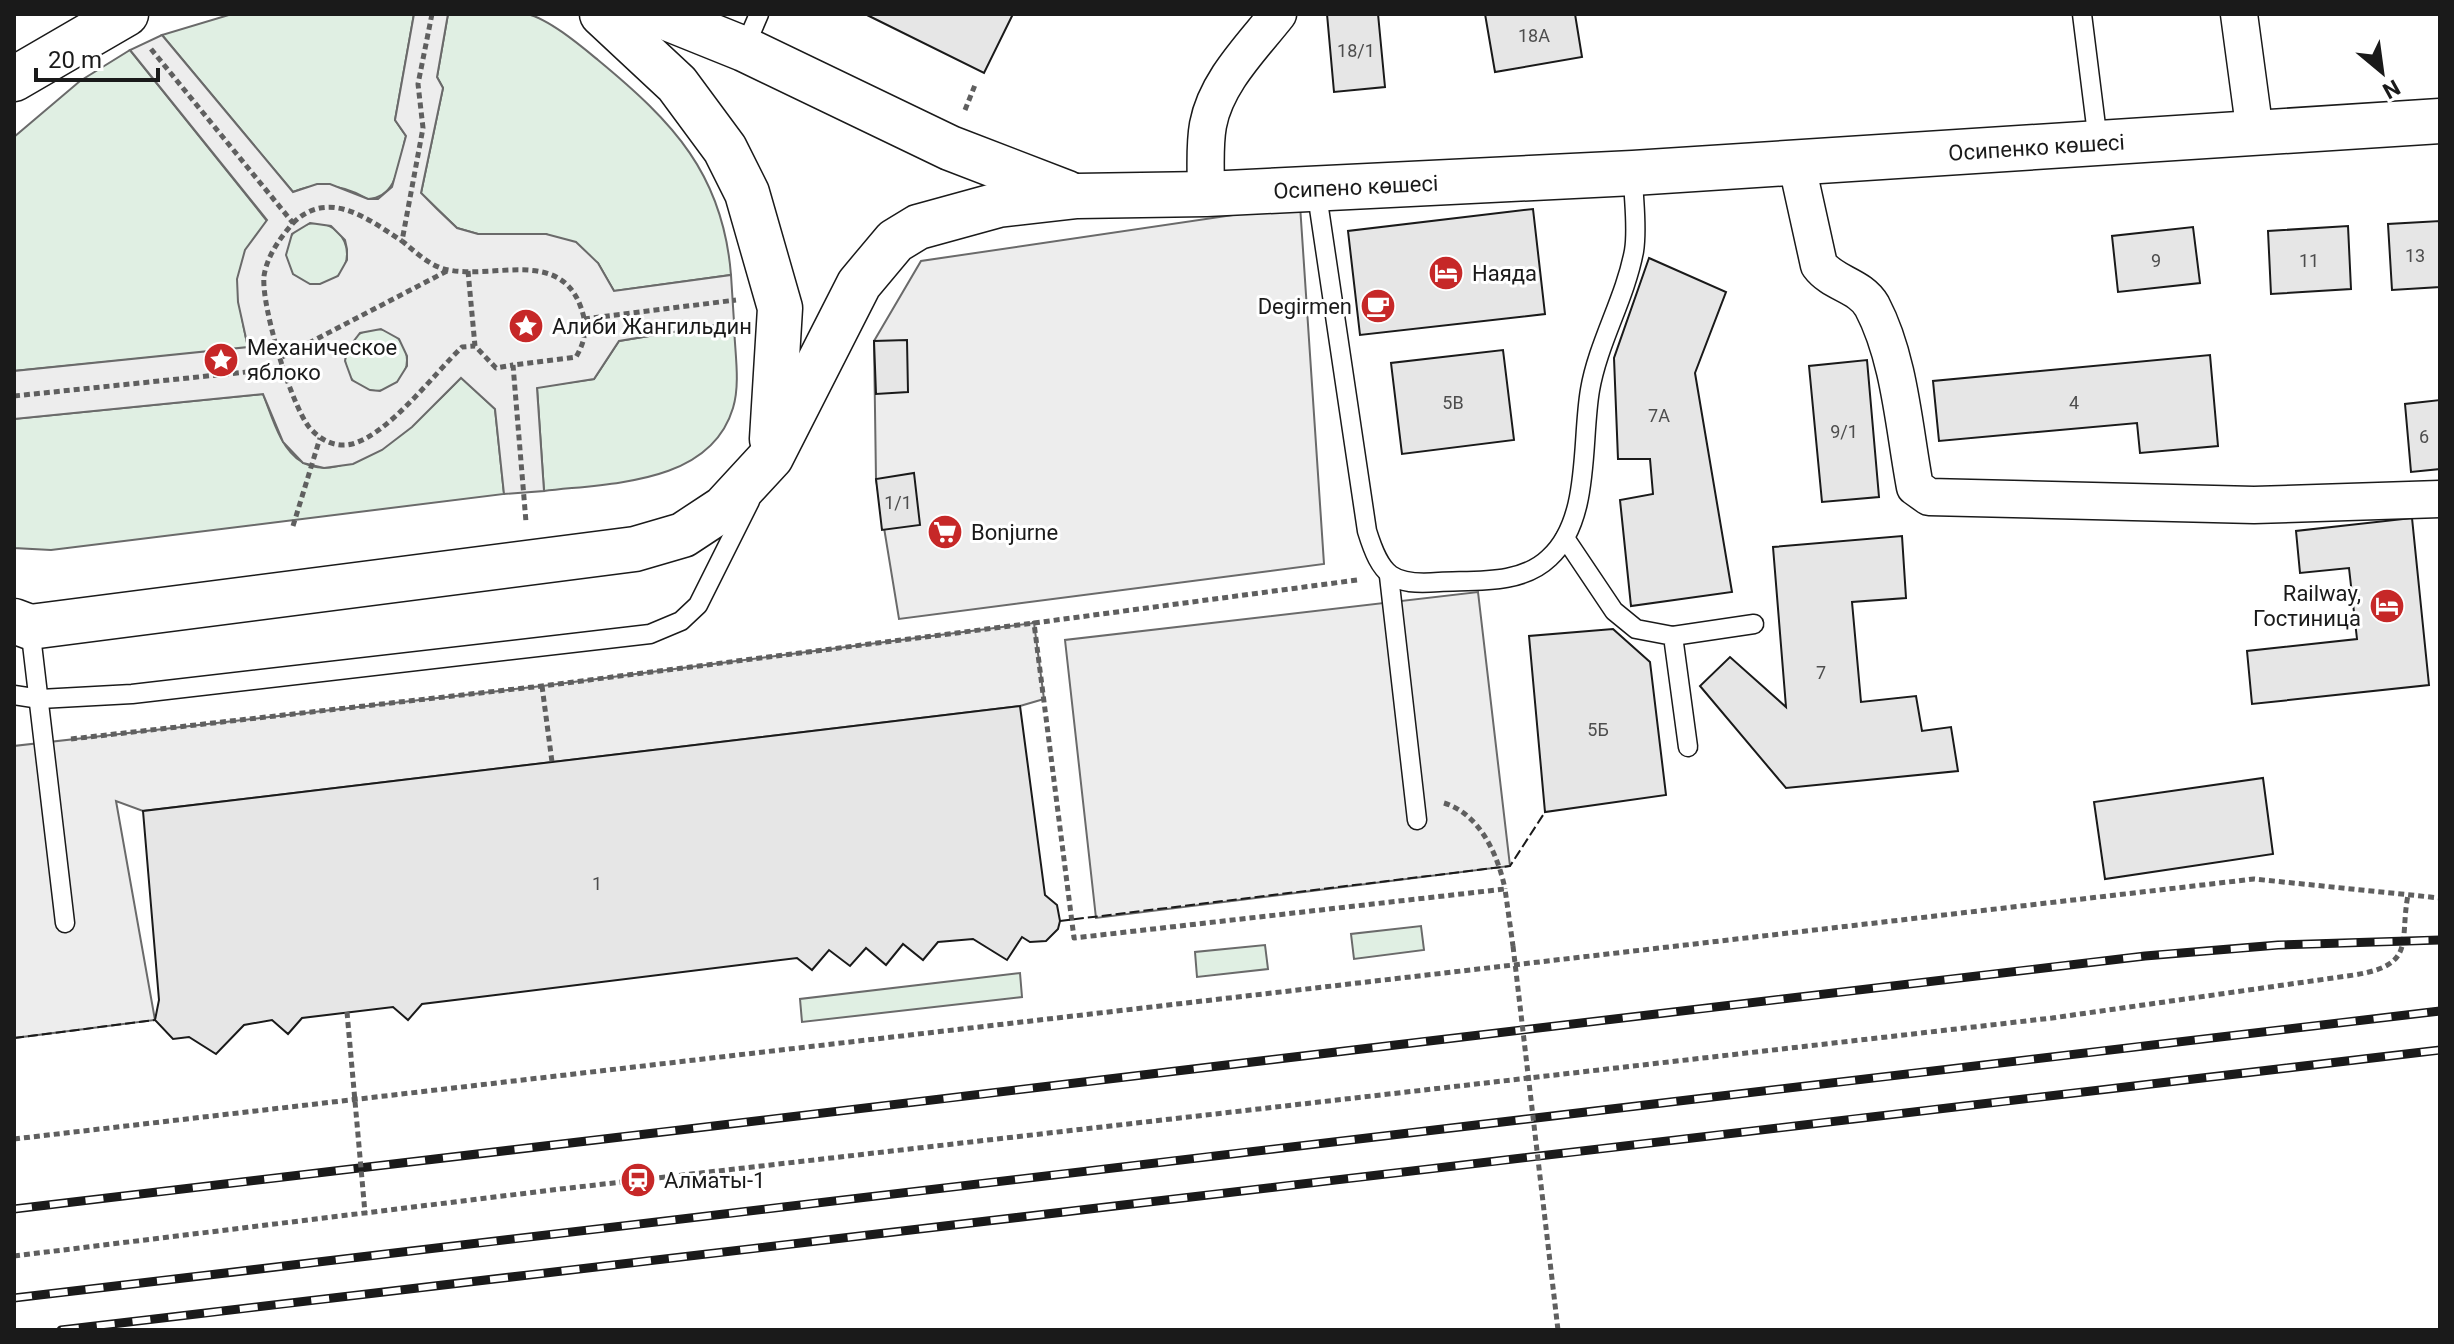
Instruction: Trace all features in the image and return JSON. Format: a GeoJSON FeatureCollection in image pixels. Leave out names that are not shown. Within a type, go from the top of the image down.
{"type":"FeatureCollection","features":[{"type":"Feature","properties":{"kind":"main road"},"geometry":{"type":"LineString","coordinates":[[14,94],[93,14]]}},
{"type":"Feature","properties":{"kind":"main road"},"geometry":{"type":"LineString","coordinates":[[602,14],[677,84],[725,149],[747,193],[780,308],[771,457]]}},
{"type":"Feature","properties":{"kind":"main road"},"geometry":{"type":"LineString","coordinates":[[657,14],[752,31],[950,148],[1077,196]]}},
{"type":"Feature","properties":{"kind":"main road"},"geometry":{"type":"LineString","coordinates":[[14,79],[58,52],[136,28]]}},
{"type":"Feature","properties":{"kind":"main road","name":"Осипенко көшесі"},"geometry":{"type":"LineString","coordinates":[[1633,173],[2440,121]]}},
{"type":"Feature","properties":{"kind":"main road","name":"Осипено көшесі"},"geometry":{"type":"LineString","coordinates":[[19,625],[635,549],[683,535],[724,508],[771,457],[859,284],[895,241],[918,227],[956,215],[998,205],[1077,196],[1206,194],[1633,173]]}},
{"type":"Feature","properties":{"kind":"street"},"geometry":{"type":"LineString","coordinates":[[1206,194],[1205,141],[1216,99],[1237,65],[1278,14]]}},
{"type":"Feature","properties":{"kind":"street"},"geometry":{"type":"LineString","coordinates":[[2239,14],[2255,133]]}},
{"type":"Feature","properties":{"kind":"street"},"geometry":{"type":"LineString","coordinates":[[1796,161],[1819,265],[1825,273],[1861,293],[1871,306],[1891,359],[1915,487],[1929,497],[2254,505],[2440,499]]}},
{"type":"Feature","properties":{"kind":"lane"},"geometry":{"type":"LineString","coordinates":[[2082,14],[2098,142]]}},
{"type":"Feature","properties":{"kind":"lane"},"geometry":{"type":"LineString","coordinates":[[1316,188],[1367,531],[1376,559],[1389,576],[1408,584],[1516,577],[1549,559],[1565,538],[1576,507],[1591,387],[1634,251],[1633,173]]}},
{"type":"Feature","properties":{"kind":"lane"},"geometry":{"type":"LineString","coordinates":[[14,695],[40,699],[132,694],[650,634],[681,621],[698,605],[713,583],[771,457]]}},
{"type":"Feature","properties":{"kind":"lane"},"geometry":{"type":"LineString","coordinates":[[1565,538],[1614,611],[1636,629],[1673,636],[1754,624]]}},
{"type":"Feature","properties":{"kind":"lane"},"geometry":{"type":"LineString","coordinates":[[1389,576],[1417,820]]}},
{"type":"Feature","properties":{"kind":"lane"},"geometry":{"type":"LineString","coordinates":[[19,625],[40,699],[65,923]]}},
{"type":"Feature","properties":{"kind":"lane"},"geometry":{"type":"LineString","coordinates":[[1673,636],[1688,747]]}},
{"type":"Feature","properties":{"kind":"path"},"geometry":{"type":"LineString","coordinates":[[402,241],[423,128],[418,84],[432,14]]}},
{"type":"Feature","properties":{"kind":"path"},"geometry":{"type":"LineString","coordinates":[[136,28],[293,223]]}},
{"type":"Feature","properties":{"kind":"path"},"geometry":{"type":"LineString","coordinates":[[963,114],[975,85]]}},
{"type":"Feature","properties":{"kind":"path"},"geometry":{"type":"LineString","coordinates":[[468,271],[475,346],[496,368],[576,357],[586,340],[584,319],[575,293],[559,277],[539,270],[448,270],[431,264],[361,215],[332,206],[316,208],[293,223],[270,255],[265,273],[267,316],[307,425],[333,445],[349,445],[381,428],[462,347],[475,346]]}},
{"type":"Feature","properties":{"kind":"path"},"geometry":{"type":"LineString","coordinates":[[282,357],[448,270]]}},
{"type":"Feature","properties":{"kind":"path"},"geometry":{"type":"LineString","coordinates":[[584,319],[743,300]]}},
{"type":"Feature","properties":{"kind":"path"},"geometry":{"type":"LineString","coordinates":[[513,365],[528,538]]}},
{"type":"Feature","properties":{"kind":"path"},"geometry":{"type":"LineString","coordinates":[[14,396],[285,368]]}},
{"type":"Feature","properties":{"kind":"path"},"geometry":{"type":"LineString","coordinates":[[293,526],[320,438]]}},
{"type":"Feature","properties":{"kind":"path"},"geometry":{"type":"LineString","coordinates":[[46,742],[542,686],[1389,576]]}},
{"type":"Feature","properties":{"kind":"path"},"geometry":{"type":"LineString","coordinates":[[1034,623],[1074,938],[1505,889]]}},
{"type":"Feature","properties":{"kind":"path"},"geometry":{"type":"LineString","coordinates":[[542,686],[552,762]]}},
{"type":"Feature","properties":{"kind":"path"},"geometry":{"type":"LineString","coordinates":[[1415,795],[1455,806],[1469,816],[1501,867],[1558,1330]]}},
{"type":"Feature","properties":{"kind":"path"},"geometry":{"type":"LineString","coordinates":[[14,1139],[2254,879],[2440,898]]}},
{"type":"Feature","properties":{"kind":"path"},"geometry":{"type":"LineString","coordinates":[[14,1256],[2052,1018],[2354,975],[2392,963],[2401,953],[2405,941],[2408,895]]}},
{"type":"Feature","properties":{"kind":"path"},"geometry":{"type":"LineString","coordinates":[[347,1012],[365,1213]]}},
{"type":"Feature","properties":{"kind":"green space"},"geometry":{"type":"Polygon","coordinates":[[[508,12],[536,17],[574,41],[625,83],[671,129],[705,179],[726,239],[731,275],[614,291],[598,263],[546,234],[478,234],[457,228],[421,193],[443,88],[437,77],[448,14],[508,12]]]}},
{"type":"Feature","properties":{"kind":"green space"},"geometry":{"type":"Polygon","coordinates":[[[232,14],[414,14],[395,120],[406,136],[396,176],[386,192],[368,199],[350,190],[331,186],[312,186],[293,192],[162,35],[232,14]]]}},
{"type":"Feature","properties":{"kind":"green space"},"geometry":{"type":"Polygon","coordinates":[[[130,50],[267,221],[242,267],[241,311],[248,348],[14,371],[14,137],[80,81],[130,50]]]}},
{"type":"Feature","properties":{"kind":"green space"},"geometry":{"type":"Polygon","coordinates":[[[316,223],[338,232],[347,254],[338,276],[316,285],[294,276],[285,254],[294,232],[316,223]]]}},
{"type":"Feature","properties":{"kind":"green space"},"geometry":{"type":"Polygon","coordinates":[[[734,322],[737,376],[733,408],[721,433],[703,452],[680,466],[626,482],[544,491],[537,387],[594,379],[619,341],[734,322]]]}},
{"type":"Feature","properties":{"kind":"green space"},"geometry":{"type":"Polygon","coordinates":[[[376,329],[398,338],[407,360],[398,382],[376,391],[354,382],[345,360],[354,338],[376,329]]]}},
{"type":"Feature","properties":{"kind":"green space"},"geometry":{"type":"Polygon","coordinates":[[[461,377],[495,409],[504,494],[51,550],[14,548],[14,419],[263,394],[288,449],[302,462],[321,468],[342,465],[388,442],[431,407],[461,377]]]}},
{"type":"Feature","properties":{"kind":"green space"},"geometry":{"type":"Polygon","coordinates":[[[1421,926],[1424,950],[1354,959],[1351,934],[1421,926]]]}},
{"type":"Feature","properties":{"kind":"green space"},"geometry":{"type":"Polygon","coordinates":[[[1265,945],[1268,969],[1197,977],[1195,952],[1265,945]]]}},
{"type":"Feature","properties":{"kind":"green space"},"geometry":{"type":"Polygon","coordinates":[[[1020,973],[1022,997],[802,1022],[800,999],[1020,973]]]}},
{"type":"Feature","properties":{"kind":"shaded area"},"geometry":{"type":"Polygon","coordinates":[[[414,14],[448,14],[437,77],[443,88],[421,193],[457,228],[478,234],[546,234],[576,242],[598,263],[614,291],[731,275],[734,322],[619,341],[594,379],[537,388],[544,491],[504,494],[495,409],[461,378],[412,427],[382,450],[353,464],[324,468],[303,463],[283,442],[263,394],[14,419],[14,371],[248,347],[238,302],[237,279],[245,250],[267,220],[130,50],[162,35],[293,192],[317,184],[330,184],[368,199],[378,199],[392,187],[406,136],[395,120],[414,14]],[[310,223],[292,234],[286,255],[293,274],[310,284],[320,284],[338,276],[347,260],[347,249],[345,240],[331,226],[310,223]],[[381,329],[360,333],[347,350],[345,361],[352,380],[370,390],[380,391],[397,382],[407,366],[407,356],[399,339],[381,329]]]}},
{"type":"Feature","properties":{"kind":"shaded area"},"geometry":{"type":"Polygon","coordinates":[[[1300,205],[1324,564],[899,619],[876,479],[874,341],[921,261],[1300,205]]]}},
{"type":"Feature","properties":{"kind":"shaded area"},"geometry":{"type":"Polygon","coordinates":[[[1478,592],[1510,866],[1096,918],[1065,640],[1478,592]]]}},
{"type":"Feature","properties":{"kind":"shaded area"},"geometry":{"type":"Polygon","coordinates":[[[1034,623],[1044,699],[1020,706],[143,811],[116,801],[155,1020],[14,1038],[14,746],[542,686],[1034,623]]]}},
{"type":"Feature","properties":{"kind":"building"},"geometry":{"type":"Polygon","coordinates":[[[865,14],[1013,14],[984,73],[865,14]]]}},
{"type":"Feature","properties":{"kind":"building"},"geometry":{"type":"Polygon","coordinates":[[[1327,14],[1378,14],[1385,87],[1334,92],[1327,14]]]}},
{"type":"Feature","properties":{"kind":"building"},"geometry":{"type":"Polygon","coordinates":[[[1485,14],[1575,14],[1582,57],[1495,72],[1485,14]]]}},
{"type":"Feature","properties":{"kind":"building","name":"Наяда"},"geometry":{"type":"Polygon","coordinates":[[[1533,209],[1545,314],[1360,335],[1348,231],[1533,209]]]}},
{"type":"Feature","properties":{"kind":"building"},"geometry":{"type":"Polygon","coordinates":[[[2440,221],[2440,287],[2392,290],[2388,224],[2440,221]]]}},
{"type":"Feature","properties":{"kind":"building"},"geometry":{"type":"Polygon","coordinates":[[[2348,226],[2351,289],[2271,294],[2268,231],[2348,226]]]}},
{"type":"Feature","properties":{"kind":"building"},"geometry":{"type":"Polygon","coordinates":[[[2193,227],[2200,283],[2118,292],[2112,236],[2193,227]]]}},
{"type":"Feature","properties":{"kind":"building"},"geometry":{"type":"Polygon","coordinates":[[[1649,258],[1726,292],[1695,373],[1732,592],[1631,606],[1620,500],[1653,494],[1650,459],[1618,459],[1614,358],[1649,258]]]}},
{"type":"Feature","properties":{"kind":"building"},"geometry":{"type":"Polygon","coordinates":[[[907,340],[908,392],[876,394],[874,341],[907,340]]]}},
{"type":"Feature","properties":{"kind":"building"},"geometry":{"type":"Polygon","coordinates":[[[1503,350],[1514,440],[1402,454],[1391,363],[1503,350]]]}},
{"type":"Feature","properties":{"kind":"building"},"geometry":{"type":"Polygon","coordinates":[[[2210,355],[2218,446],[2140,453],[2137,423],[1939,441],[1933,381],[2210,355]]]}},
{"type":"Feature","properties":{"kind":"building"},"geometry":{"type":"Polygon","coordinates":[[[1867,360],[1879,497],[1822,502],[1809,366],[1867,360]]]}},
{"type":"Feature","properties":{"kind":"building"},"geometry":{"type":"Polygon","coordinates":[[[2440,400],[2440,469],[2411,472],[2405,404],[2440,400]]]}},
{"type":"Feature","properties":{"kind":"building"},"geometry":{"type":"Polygon","coordinates":[[[914,473],[920,525],[882,530],[876,479],[914,473]]]}},
{"type":"Feature","properties":{"kind":"building","name":"Railway, Гостиница"},"geometry":{"type":"Polygon","coordinates":[[[2412,518],[2429,685],[2252,704],[2247,651],[2357,639],[2349,568],[2300,573],[2296,531],[2412,518]]]}},
{"type":"Feature","properties":{"kind":"building"},"geometry":{"type":"Polygon","coordinates":[[[1902,536],[1906,598],[1852,602],[1861,702],[1916,696],[1922,731],[1951,727],[1958,771],[1786,788],[1700,686],[1730,657],[1786,707],[1773,547],[1902,536]]]}},
{"type":"Feature","properties":{"kind":"building"},"geometry":{"type":"Polygon","coordinates":[[[1613,629],[1650,662],[1666,795],[1545,812],[1529,636],[1613,629]]]}},
{"type":"Feature","properties":{"kind":"building"},"geometry":{"type":"Polygon","coordinates":[[[1020,706],[1045,895],[1057,905],[1060,921],[1058,929],[1046,941],[1030,942],[1022,937],[1007,960],[973,939],[938,942],[923,960],[903,944],[886,965],[866,948],[850,966],[829,950],[812,970],[797,958],[422,1004],[408,1020],[393,1007],[302,1018],[288,1034],[272,1020],[244,1025],[216,1054],[189,1037],[173,1039],[155,1020],[159,1000],[143,811],[1020,706]]]}},
{"type":"Feature","properties":{"kind":"building"},"geometry":{"type":"Polygon","coordinates":[[[2263,778],[2273,854],[2105,879],[2094,802],[2263,778]]]}},
{"type":"Feature","properties":{"kind":"railway"},"geometry":{"type":"LineString","coordinates":[[14,1209],[2145,956],[2278,945],[2440,940]]}},
{"type":"Feature","properties":{"kind":"railway"},"geometry":{"type":"LineString","coordinates":[[14,1298],[2440,1011]]}},
{"type":"Feature","properties":{"kind":"railway"},"geometry":{"type":"LineString","coordinates":[[61,1330],[2440,1050]]}},
{"type":"Feature","properties":{"kind":"fence"},"geometry":{"type":"LineString","coordinates":[[1060,921],[1510,866],[1545,812]]}},
{"type":"Feature","properties":{"kind":"fence"},"geometry":{"type":"LineString","coordinates":[[14,1038],[155,1020]]}},
{"type":"Feature","properties":{"kind":"place","name":"Наяда"},"geometry":{"type":"Point","coordinates":[1446,273]}},
{"type":"Feature","properties":{"kind":"place","name":"Degirmen"},"geometry":{"type":"Point","coordinates":[1378,306]}},
{"type":"Feature","properties":{"kind":"place","name":"Алиби Жангильдин"},"geometry":{"type":"Point","coordinates":[526,326]}},
{"type":"Feature","properties":{"kind":"place","name":"Механическое яблоко"},"geometry":{"type":"Point","coordinates":[221,360]}},
{"type":"Feature","properties":{"kind":"place","name":"Bonjurne"},"geometry":{"type":"Point","coordinates":[945,532]}},
{"type":"Feature","properties":{"kind":"place","name":"Railway, Гостиница"},"geometry":{"type":"Point","coordinates":[2387,606]}},
{"type":"Feature","properties":{"kind":"place","name":"Алматы-1"},"geometry":{"type":"Point","coordinates":[638,1180]}}]}
